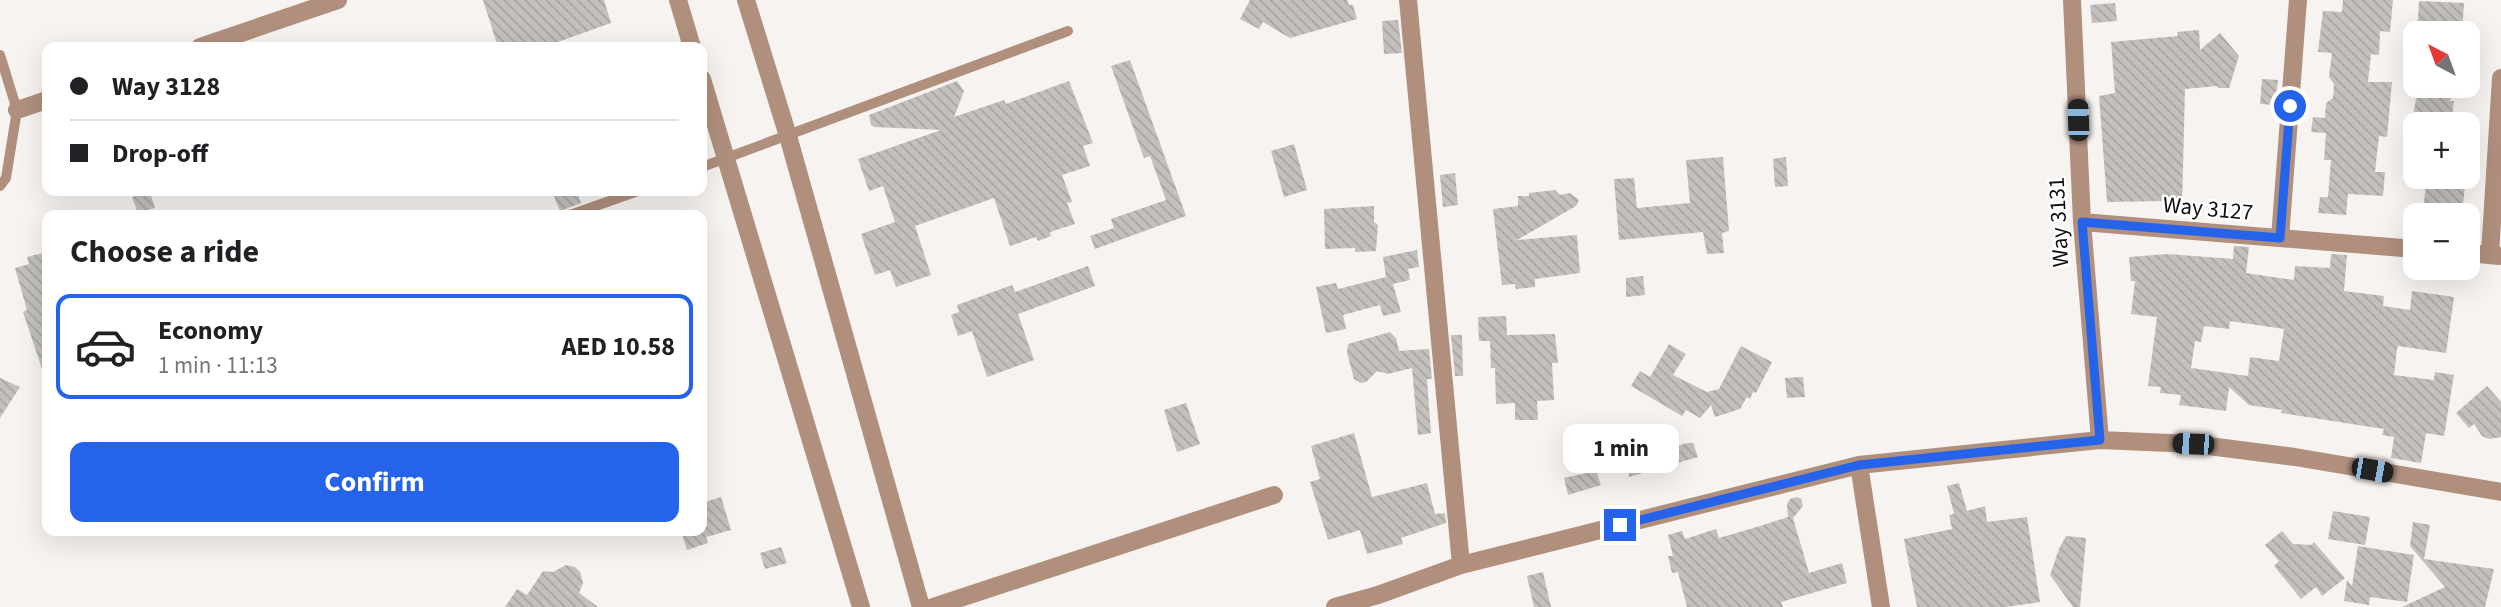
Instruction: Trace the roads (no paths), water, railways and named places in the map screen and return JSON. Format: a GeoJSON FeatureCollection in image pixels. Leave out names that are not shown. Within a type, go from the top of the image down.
{"type":"FeatureCollection","features":[{"type":"Feature","properties":{"kind":"street"},"geometry":{"type":"LineString","coordinates":[[215,42],[338,0]]}},
{"type":"Feature","properties":{"kind":"street"},"geometry":{"type":"LineString","coordinates":[[678,0],[691,42]]}},
{"type":"Feature","properties":{"kind":"street"},"geometry":{"type":"LineString","coordinates":[[746,0],[788,136],[921,607]]}},
{"type":"Feature","properties":{"kind":"street"},"geometry":{"type":"LineString","coordinates":[[1408,0],[1461,565]]}},
{"type":"Feature","properties":{"kind":"street","name":"Way 3131"},"geometry":{"type":"LineString","coordinates":[[2072,0],[2082,222],[2100,440]]}},
{"type":"Feature","properties":{"kind":"street"},"geometry":{"type":"LineString","coordinates":[[2280,238],[2298,0]]}},
{"type":"Feature","properties":{"kind":"street"},"geometry":{"type":"LineString","coordinates":[[2495,255],[2501,78]]}},
{"type":"Feature","properties":{"kind":"street"},"geometry":{"type":"LineString","coordinates":[[707,96],[860,607]]}},
{"type":"Feature","properties":{"kind":"street"},"geometry":{"type":"LineString","coordinates":[[17,110],[42,102]]}},
{"type":"Feature","properties":{"kind":"street","name":"Way 3127"},"geometry":{"type":"LineString","coordinates":[[2082,222],[2403,248]]}},
{"type":"Feature","properties":{"kind":"street"},"geometry":{"type":"LineString","coordinates":[[1335,607],[1380,601],[1461,565],[1859,465],[2100,440],[2206,446],[2295,457],[2501,492]]}},
{"type":"Feature","properties":{"kind":"street"},"geometry":{"type":"LineString","coordinates":[[1859,465],[1881,607]]}},
{"type":"Feature","properties":{"kind":"street"},"geometry":{"type":"LineString","coordinates":[[933,607],[1273,495]]}},
{"type":"Feature","properties":{"kind":"lane"},"geometry":{"type":"LineString","coordinates":[[707,165],[1068,31]]}},
{"type":"Feature","properties":{"kind":"lane"},"geometry":{"type":"LineString","coordinates":[[0,55],[17,110],[6,178],[0,186]]}},
{"type":"Feature","properties":{"kind":"lane"},"geometry":{"type":"LineString","coordinates":[[584,210],[624,196]]}}]}
